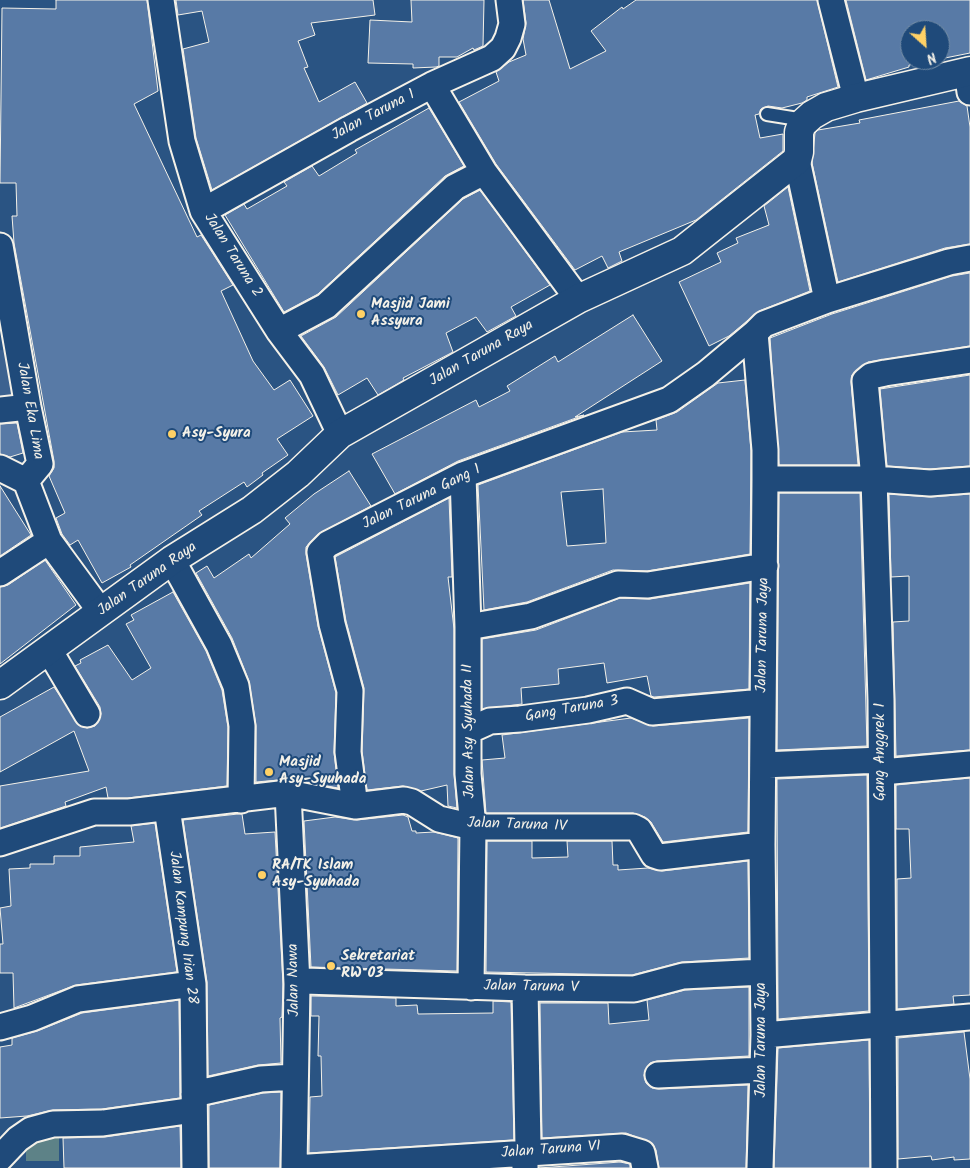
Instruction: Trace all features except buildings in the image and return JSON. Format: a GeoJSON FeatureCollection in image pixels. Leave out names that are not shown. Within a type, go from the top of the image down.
{"type":"FeatureCollection","features":[{"type":"Feature","properties":{"kind":"street","name":"Jalan Taruna 2"},"geometry":{"type":"LineString","coordinates":[[161,0],[182,141],[203,211],[279,331],[312,375],[340,434]]}},
{"type":"Feature","properties":{"kind":"street","name":"Jalan Taruna 1"},"geometry":{"type":"LineString","coordinates":[[203,211],[432,85],[492,58],[503,48],[512,24],[509,0]]}},
{"type":"Feature","properties":{"kind":"street"},"geometry":{"type":"LineString","coordinates":[[831,0],[856,98]]}},
{"type":"Feature","properties":{"kind":"street"},"geometry":{"type":"LineString","coordinates":[[827,300],[797,160],[799,132],[802,124],[812,115],[826,107],[856,98],[969,78]]}},
{"type":"Feature","properties":{"kind":"street"},"geometry":{"type":"LineString","coordinates":[[432,85],[484,172],[578,299]]}},
{"type":"Feature","properties":{"kind":"street","name":"Jalan Taruna Raya"},"geometry":{"type":"LineString","coordinates":[[0,685],[172,560],[252,510],[298,474],[340,434],[578,299],[682,251],[797,160]]}},
{"type":"Feature","properties":{"kind":"street"},"geometry":{"type":"LineString","coordinates":[[279,331],[326,306],[455,187],[484,172]]}},
{"type":"Feature","properties":{"kind":"street","name":"Jalan Eka Lima"},"geometry":{"type":"LineString","coordinates":[[0,246],[28,407],[40,464],[26,481],[49,541],[101,612]]}},
{"type":"Feature","properties":{"kind":"street"},"geometry":{"type":"LineString","coordinates":[[754,333],[764,324],[827,300],[949,262],[970,258]]}},
{"type":"Feature","properties":{"kind":"street","name":"Jalan Taruna Gang 1"},"geometry":{"type":"LineString","coordinates":[[355,806],[348,752],[350,691],[332,624],[320,552],[328,544],[463,475],[669,400],[706,374],[754,333]]}},
{"type":"Feature","properties":{"kind":"street","name":"Jalan Taruna Jaya"},"geometry":{"type":"LineString","coordinates":[[754,333],[765,450],[762,845],[764,1035],[760,1168]]}},
{"type":"Feature","properties":{"kind":"street","name":"Gang Anggrek 1"},"geometry":{"type":"LineString","coordinates":[[884,1168],[882,700],[874,479],[864,381],[871,376],[884,372],[970,360]]}},
{"type":"Feature","properties":{"kind":"street"},"geometry":{"type":"LineString","coordinates":[[0,410],[28,407]]}},
{"type":"Feature","properties":{"kind":"street"},"geometry":{"type":"LineString","coordinates":[[0,468],[26,481]]}},
{"type":"Feature","properties":{"kind":"street","name":"Jalan Asy Syuhada II"},"geometry":{"type":"LineString","coordinates":[[463,475],[470,730],[468,774],[472,827],[471,986]]}},
{"type":"Feature","properties":{"kind":"street"},"geometry":{"type":"LineString","coordinates":[[765,480],[874,479],[930,483],[970,480]]}},
{"type":"Feature","properties":{"kind":"street"},"geometry":{"type":"LineString","coordinates":[[0,573],[49,541]]}},
{"type":"Feature","properties":{"kind":"street"},"geometry":{"type":"LineString","coordinates":[[172,560],[219,645],[236,686],[242,726],[241,800]]}},
{"type":"Feature","properties":{"kind":"street"},"geometry":{"type":"LineString","coordinates":[[468,627],[531,616],[618,584],[648,585],[765,566]]}},
{"type":"Feature","properties":{"kind":"street"},"geometry":{"type":"LineString","coordinates":[[49,650],[87,714]]}},
{"type":"Feature","properties":{"kind":"street","name":"Gang Taruna 3"},"geometry":{"type":"LineString","coordinates":[[470,730],[490,721],[588,710],[627,701],[652,712],[763,702]]}},
{"type":"Feature","properties":{"kind":"street"},"geometry":{"type":"LineString","coordinates":[[763,765],[881,766],[970,764]]}},
{"type":"Feature","properties":{"kind":"street","name":"Jalan Taruna IV"},"geometry":{"type":"LineString","coordinates":[[0,844],[94,812],[167,808],[288,793],[355,806],[404,800],[439,819],[472,827],[633,827],[639,830],[654,855],[660,857],[762,845]]}},
{"type":"Feature","properties":{"kind":"street","name":"Jalan Nawa"},"geometry":{"type":"LineString","coordinates":[[288,793],[297,984],[294,1168]]}},
{"type":"Feature","properties":{"kind":"street","name":"Jalan Kampung Irian 28"},"geometry":{"type":"LineString","coordinates":[[167,808],[192,984],[195,1168]]}},
{"type":"Feature","properties":{"kind":"street","name":"Jalan Taruna V"},"geometry":{"type":"LineString","coordinates":[[297,984],[304,981],[525,988],[634,989],[683,976],[763,972]]}},
{"type":"Feature","properties":{"kind":"street"},"geometry":{"type":"LineString","coordinates":[[0,1027],[32,1018],[78,999],[192,984]]}},
{"type":"Feature","properties":{"kind":"street"},"geometry":{"type":"LineString","coordinates":[[525,988],[528,1146],[525,1160]]}},
{"type":"Feature","properties":{"kind":"street"},"geometry":{"type":"LineString","coordinates":[[764,1035],[970,1017]]}},
{"type":"Feature","properties":{"kind":"street"},"geometry":{"type":"LineString","coordinates":[[658,1076],[763,1070]]}},
{"type":"Feature","properties":{"kind":"street"},"geometry":{"type":"LineString","coordinates":[[0,1158],[18,1139],[31,1130],[53,1124],[103,1123],[194,1102],[261,1079],[296,1077]]}},
{"type":"Feature","properties":{"kind":"street","name":"Jalan Taruna VI"},"geometry":{"type":"LineString","coordinates":[[294,1168],[525,1160],[622,1147],[642,1154],[645,1168]]}},
{"type":"Feature","properties":{"kind":"lane"},"geometry":{"type":"LineString","coordinates":[[768,114],[792,118],[802,124]]}},
{"type":"Feature","properties":{"kind":"shaded area"},"geometry":{"type":"Polygon","coordinates":[[[0,350],[10,351],[16,407],[0,408],[0,350]]]}},
{"type":"Feature","properties":{"kind":"green space"},"geometry":{"type":"Polygon","coordinates":[[[26,1134],[59,1134],[59,1161],[26,1161],[26,1134]]]}},
{"type":"Feature","properties":{"kind":"place","name":"Masjid Jami Assyura"},"geometry":{"type":"Point","coordinates":[361,314]}},
{"type":"Feature","properties":{"kind":"place","name":"Asy-Syura"},"geometry":{"type":"Point","coordinates":[172,434]}},
{"type":"Feature","properties":{"kind":"place","name":"Masjid Asy-Syuhada"},"geometry":{"type":"Point","coordinates":[269,772]}},
{"type":"Feature","properties":{"kind":"place","name":"RA/TK Islam Asy-Syuhada"},"geometry":{"type":"Point","coordinates":[262,875]}},
{"type":"Feature","properties":{"kind":"place","name":"Sekretariat RW 03"},"geometry":{"type":"Point","coordinates":[331,966]}}]}
